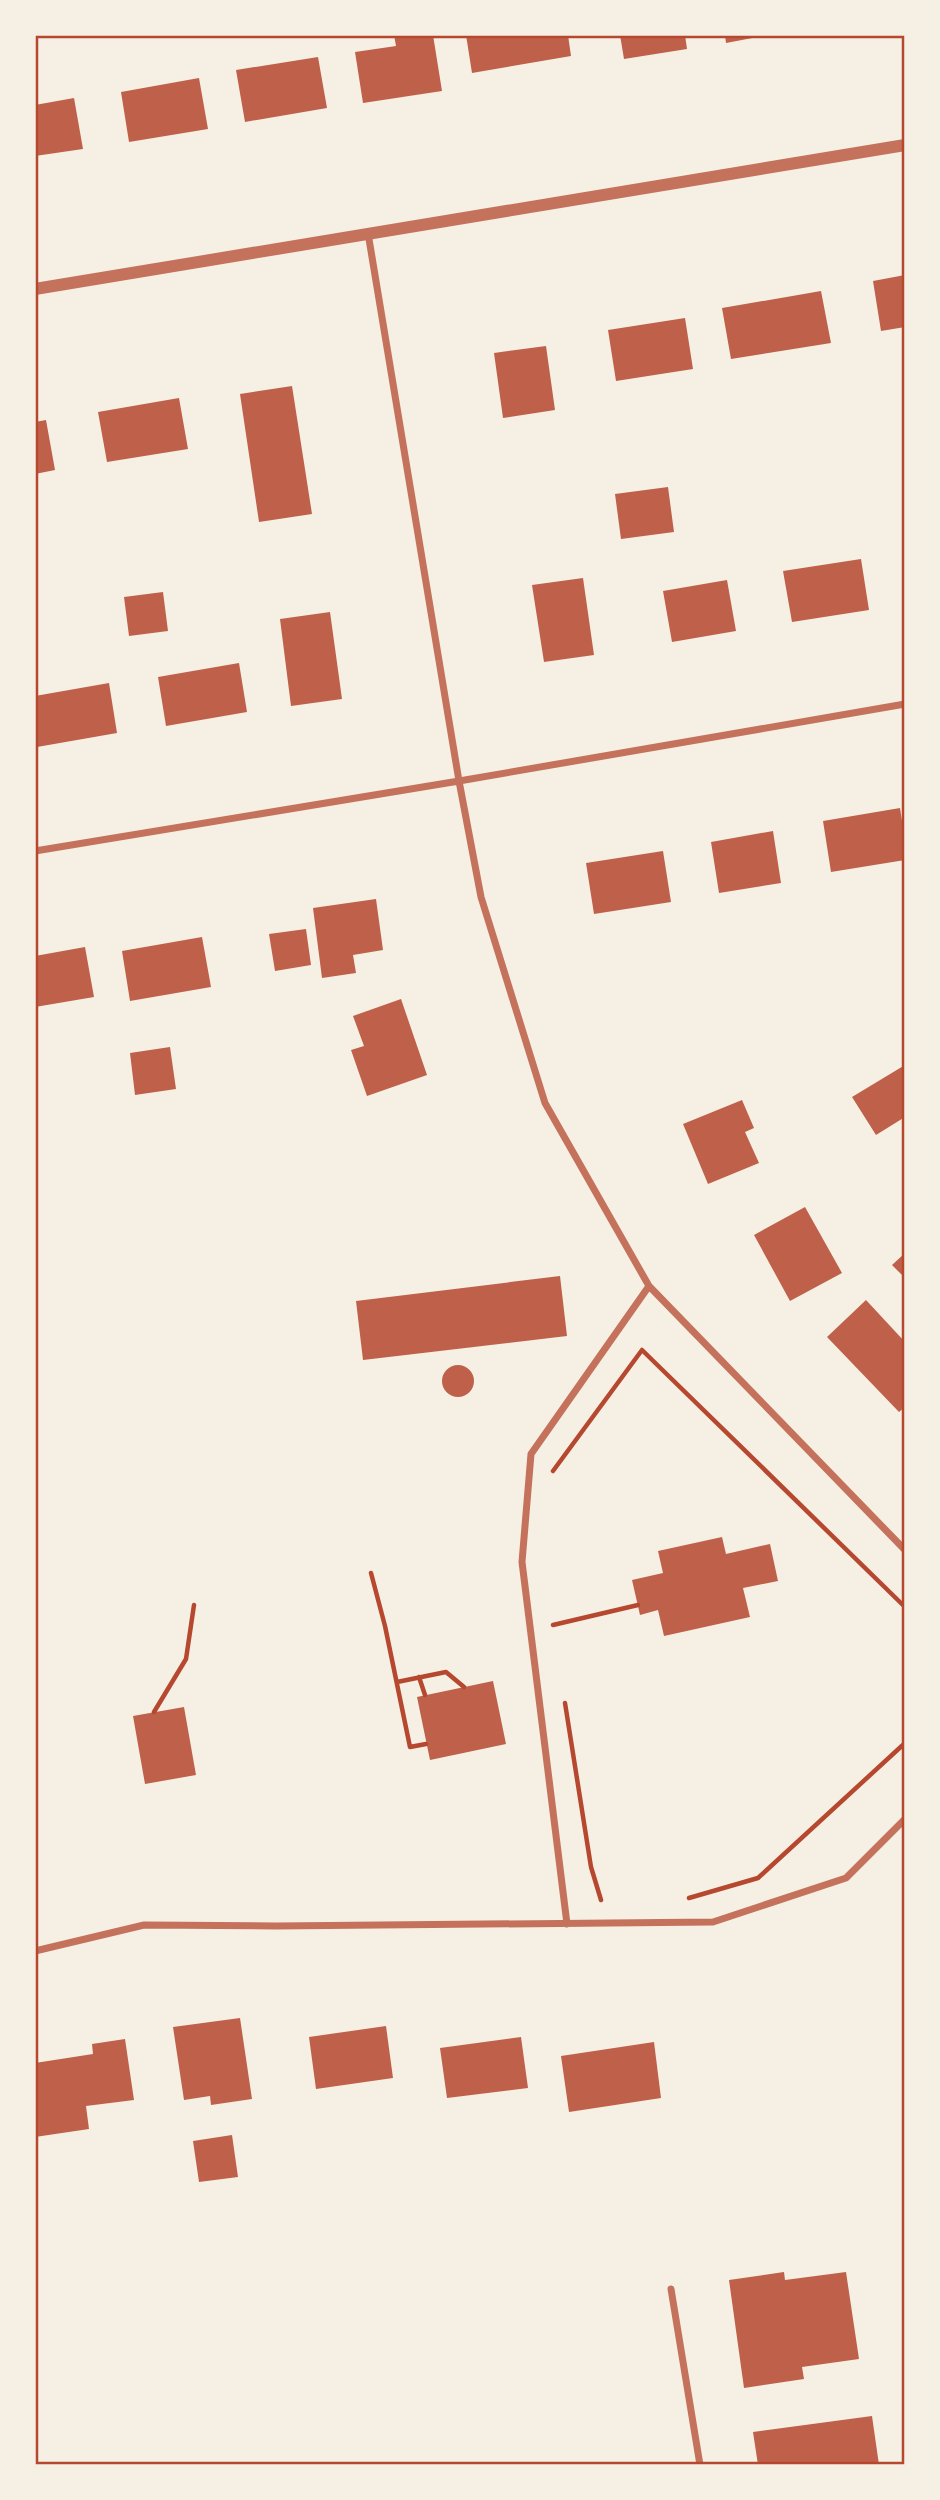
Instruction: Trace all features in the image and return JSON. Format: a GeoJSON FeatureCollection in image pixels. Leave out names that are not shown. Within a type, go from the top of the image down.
{"type":"FeatureCollection","features":[{"type":"Feature","properties":{"kind":"street"},"geometry":{"type":"LineString","coordinates":[[35,289],[905,145]]}},
{"type":"Feature","properties":{"kind":"street"},"geometry":{"type":"LineString","coordinates":[[368,233],[459,781],[481,897],[545,1103],[649,1286],[905,1550]]}},
{"type":"Feature","properties":{"kind":"street"},"geometry":{"type":"LineString","coordinates":[[35,851],[905,704]]}},
{"type":"Feature","properties":{"kind":"street"},"geometry":{"type":"LineString","coordinates":[[567,1924],[522,1562],[531,1454],[649,1286]]}},
{"type":"Feature","properties":{"kind":"street"},"geometry":{"type":"LineString","coordinates":[[35,1951],[144,1925],[713,1922],[846,1878],[905,1819]]}},
{"type":"Feature","properties":{"kind":"street"},"geometry":{"type":"LineString","coordinates":[[671,2289],[700,2465]]}},
{"type":"Feature","properties":{"kind":"path"},"geometry":{"type":"LineString","coordinates":[[550,1475],[642,1350],[905,1607]]}},
{"type":"Feature","properties":{"kind":"path"},"geometry":{"type":"LineString","coordinates":[[371,1573],[410,1747],[426,1744]]}},
{"type":"Feature","properties":{"kind":"path"},"geometry":{"type":"LineString","coordinates":[[153,1712],[186,1659],[194,1605]]}},
{"type":"Feature","properties":{"kind":"path"},"geometry":{"type":"LineString","coordinates":[[555,1638],[552,1625],[638,1605]]}},
{"type":"Feature","properties":{"kind":"path"},"geometry":{"type":"LineString","coordinates":[[397,1682],[446,1672],[464,1687]]}},
{"type":"Feature","properties":{"kind":"path"},"geometry":{"type":"LineString","coordinates":[[419,1677],[425,1695]]}},
{"type":"Feature","properties":{"kind":"path"},"geometry":{"type":"LineString","coordinates":[[563,1692],[591,1867],[602,1905]]}},
{"type":"Feature","properties":{"kind":"path"},"geometry":{"type":"LineString","coordinates":[[681,1900],[758,1878],[905,1743]]}},
{"type":"Feature","properties":{"kind":"building"},"geometry":{"type":"Polygon","coordinates":[[[394,35],[433,35],[442,91],[363,103],[355,52],[396,46],[394,35]]]}},
{"type":"Feature","properties":{"kind":"building"},"geometry":{"type":"Polygon","coordinates":[[[466,35],[568,35],[571,56],[472,73],[466,35]]]}},
{"type":"Feature","properties":{"kind":"building"},"geometry":{"type":"Polygon","coordinates":[[[620,35],[685,35],[687,49],[624,59],[620,35]]]}},
{"type":"Feature","properties":{"kind":"building"},"geometry":{"type":"Polygon","coordinates":[[[725,35],[763,35],[763,36],[726,43],[725,35]]]}},
{"type":"Feature","properties":{"kind":"building"},"geometry":{"type":"Polygon","coordinates":[[[318,57],[327,108],[245,122],[236,70],[318,57]]]}},
{"type":"Feature","properties":{"kind":"building"},"geometry":{"type":"Polygon","coordinates":[[[199,78],[208,129],[129,142],[121,92],[199,78]]]}},
{"type":"Feature","properties":{"kind":"building"},"geometry":{"type":"Polygon","coordinates":[[[74,98],[83,149],[35,156],[35,105],[74,98]]]}},
{"type":"Feature","properties":{"kind":"building"},"geometry":{"type":"Polygon","coordinates":[[[905,275],[905,327],[881,331],[873,281],[905,275]]]}},
{"type":"Feature","properties":{"kind":"building"},"geometry":{"type":"Polygon","coordinates":[[[821,291],[831,343],[731,359],[722,308],[821,291]]]}},
{"type":"Feature","properties":{"kind":"building"},"geometry":{"type":"Polygon","coordinates":[[[685,318],[693,369],[616,381],[608,330],[685,318]]]}},
{"type":"Feature","properties":{"kind":"building"},"geometry":{"type":"Polygon","coordinates":[[[546,346],[555,410],[503,418],[494,353],[546,346]]]}},
{"type":"Feature","properties":{"kind":"building"},"geometry":{"type":"Polygon","coordinates":[[[292,386],[312,514],[259,522],[240,394],[292,386]]]}},
{"type":"Feature","properties":{"kind":"building"},"geometry":{"type":"Polygon","coordinates":[[[179,398],[188,449],[107,462],[98,412],[179,398]]]}},
{"type":"Feature","properties":{"kind":"building"},"geometry":{"type":"Polygon","coordinates":[[[46,420],[55,470],[35,474],[35,422],[46,420]]]}},
{"type":"Feature","properties":{"kind":"building"},"geometry":{"type":"Polygon","coordinates":[[[668,487],[674,532],[621,539],[615,494],[668,487]]]}},
{"type":"Feature","properties":{"kind":"building"},"geometry":{"type":"Polygon","coordinates":[[[861,559],[869,610],[792,622],[783,571],[861,559]]]}},
{"type":"Feature","properties":{"kind":"building"},"geometry":{"type":"Polygon","coordinates":[[[583,578],[594,655],[544,662],[532,585],[583,578]]]}},
{"type":"Feature","properties":{"kind":"building"},"geometry":{"type":"Polygon","coordinates":[[[727,580],[736,631],[672,642],[663,591],[727,580]]]}},
{"type":"Feature","properties":{"kind":"building"},"geometry":{"type":"Polygon","coordinates":[[[163,592],[168,631],[129,636],[124,597],[163,592]]]}},
{"type":"Feature","properties":{"kind":"building"},"geometry":{"type":"Polygon","coordinates":[[[330,612],[342,699],[291,706],[280,619],[330,612]]]}},
{"type":"Feature","properties":{"kind":"building"},"geometry":{"type":"Polygon","coordinates":[[[239,663],[247,712],[166,726],[158,677],[239,663]]]}},
{"type":"Feature","properties":{"kind":"building"},"geometry":{"type":"Polygon","coordinates":[[[109,683],[117,733],[37,747],[35,696],[109,683]]]}},
{"type":"Feature","properties":{"kind":"building"},"geometry":{"type":"Polygon","coordinates":[[[900,808],[905,860],[831,872],[823,821],[900,808]]]}},
{"type":"Feature","properties":{"kind":"building"},"geometry":{"type":"Polygon","coordinates":[[[773,831],[781,883],[719,893],[711,842],[773,831]]]}},
{"type":"Feature","properties":{"kind":"building"},"geometry":{"type":"Polygon","coordinates":[[[663,851],[671,902],[594,914],[586,863],[663,851]]]}},
{"type":"Feature","properties":{"kind":"building"},"geometry":{"type":"Polygon","coordinates":[[[376,899],[383,950],[353,955],[356,973],[322,978],[313,908],[376,899]]]}},
{"type":"Feature","properties":{"kind":"building"},"geometry":{"type":"Polygon","coordinates":[[[306,929],[311,965],[275,971],[269,934],[306,929]]]}},
{"type":"Feature","properties":{"kind":"building"},"geometry":{"type":"Polygon","coordinates":[[[202,937],[211,987],[130,1001],[122,951],[202,937]]]}},
{"type":"Feature","properties":{"kind":"building"},"geometry":{"type":"Polygon","coordinates":[[[85,947],[94,997],[35,1007],[35,956],[85,947]]]}},
{"type":"Feature","properties":{"kind":"building"},"geometry":{"type":"Polygon","coordinates":[[[401,999],[427,1075],[367,1096],[351,1050],[364,1046],[353,1016],[401,999]]]}},
{"type":"Feature","properties":{"kind":"building"},"geometry":{"type":"Polygon","coordinates":[[[170,1047],[176,1089],[135,1095],[130,1053],[170,1047]]]}},
{"type":"Feature","properties":{"kind":"building"},"geometry":{"type":"Polygon","coordinates":[[[905,1065],[905,1117],[876,1135],[852,1097],[905,1065]]]}},
{"type":"Feature","properties":{"kind":"building"},"geometry":{"type":"Polygon","coordinates":[[[742,1100],[754,1128],[745,1132],[759,1163],[708,1184],[683,1124],[742,1100]]]}},
{"type":"Feature","properties":{"kind":"building"},"geometry":{"type":"Polygon","coordinates":[[[805,1207],[842,1273],[790,1301],[754,1235],[805,1207]]]}},
{"type":"Feature","properties":{"kind":"building"},"geometry":{"type":"Polygon","coordinates":[[[905,1253],[905,1278],[892,1265],[905,1253]]]}},
{"type":"Feature","properties":{"kind":"building"},"geometry":{"type":"Polygon","coordinates":[[[560,1276],[567,1336],[363,1360],[356,1301],[560,1276]]]}},
{"type":"Feature","properties":{"kind":"building"},"geometry":{"type":"Polygon","coordinates":[[[866,1300],[905,1342],[905,1407],[899,1412],[827,1337],[866,1300]]]}},
{"type":"Feature","properties":{"kind":"building"},"geometry":{"type":"Polygon","coordinates":[[[458,1365],[469,1370],[474,1381],[469,1392],[458,1397],[447,1392],[442,1381],[447,1370],[458,1365]]]}},
{"type":"Feature","properties":{"kind":"building"},"geometry":{"type":"Polygon","coordinates":[[[722,1537],[726,1554],[770,1544],[778,1581],[743,1588],[750,1617],[664,1636],[658,1610],[640,1615],[632,1580],[663,1573],[658,1551],[722,1537]]]}},
{"type":"Feature","properties":{"kind":"building"},"geometry":{"type":"Polygon","coordinates":[[[493,1681],[506,1744],[430,1760],[417,1697],[493,1681]]]}},
{"type":"Feature","properties":{"kind":"building"},"geometry":{"type":"Polygon","coordinates":[[[184,1707],[196,1775],[145,1784],[133,1716],[184,1707]]]}},
{"type":"Feature","properties":{"kind":"building"},"geometry":{"type":"Polygon","coordinates":[[[240,2018],[252,2099],[211,2105],[210,2096],[184,2100],[173,2027],[240,2018]]]}},
{"type":"Feature","properties":{"kind":"building"},"geometry":{"type":"Polygon","coordinates":[[[386,2026],[393,2078],[316,2089],[309,2037],[386,2026]]]}},
{"type":"Feature","properties":{"kind":"building"},"geometry":{"type":"Polygon","coordinates":[[[521,2037],[528,2088],[447,2098],[440,2048],[521,2037]]]}},
{"type":"Feature","properties":{"kind":"building"},"geometry":{"type":"Polygon","coordinates":[[[125,2039],[134,2100],[86,2106],[89,2129],[35,2137],[35,2063],[93,2054],[92,2044],[125,2039]]]}},
{"type":"Feature","properties":{"kind":"building"},"geometry":{"type":"Polygon","coordinates":[[[654,2042],[661,2098],[569,2112],[561,2056],[654,2042]]]}},
{"type":"Feature","properties":{"kind":"building"},"geometry":{"type":"Polygon","coordinates":[[[232,2135],[238,2177],[199,2182],[193,2141],[232,2135]]]}},
{"type":"Feature","properties":{"kind":"building"},"geometry":{"type":"Polygon","coordinates":[[[784,2272],[785,2280],[846,2272],[859,2359],[802,2367],[804,2379],[744,2388],[729,2280],[784,2272]]]}},
{"type":"Feature","properties":{"kind":"building"},"geometry":{"type":"Polygon","coordinates":[[[872,2416],[879,2465],[758,2465],[753,2432],[872,2416]]]}}]}
